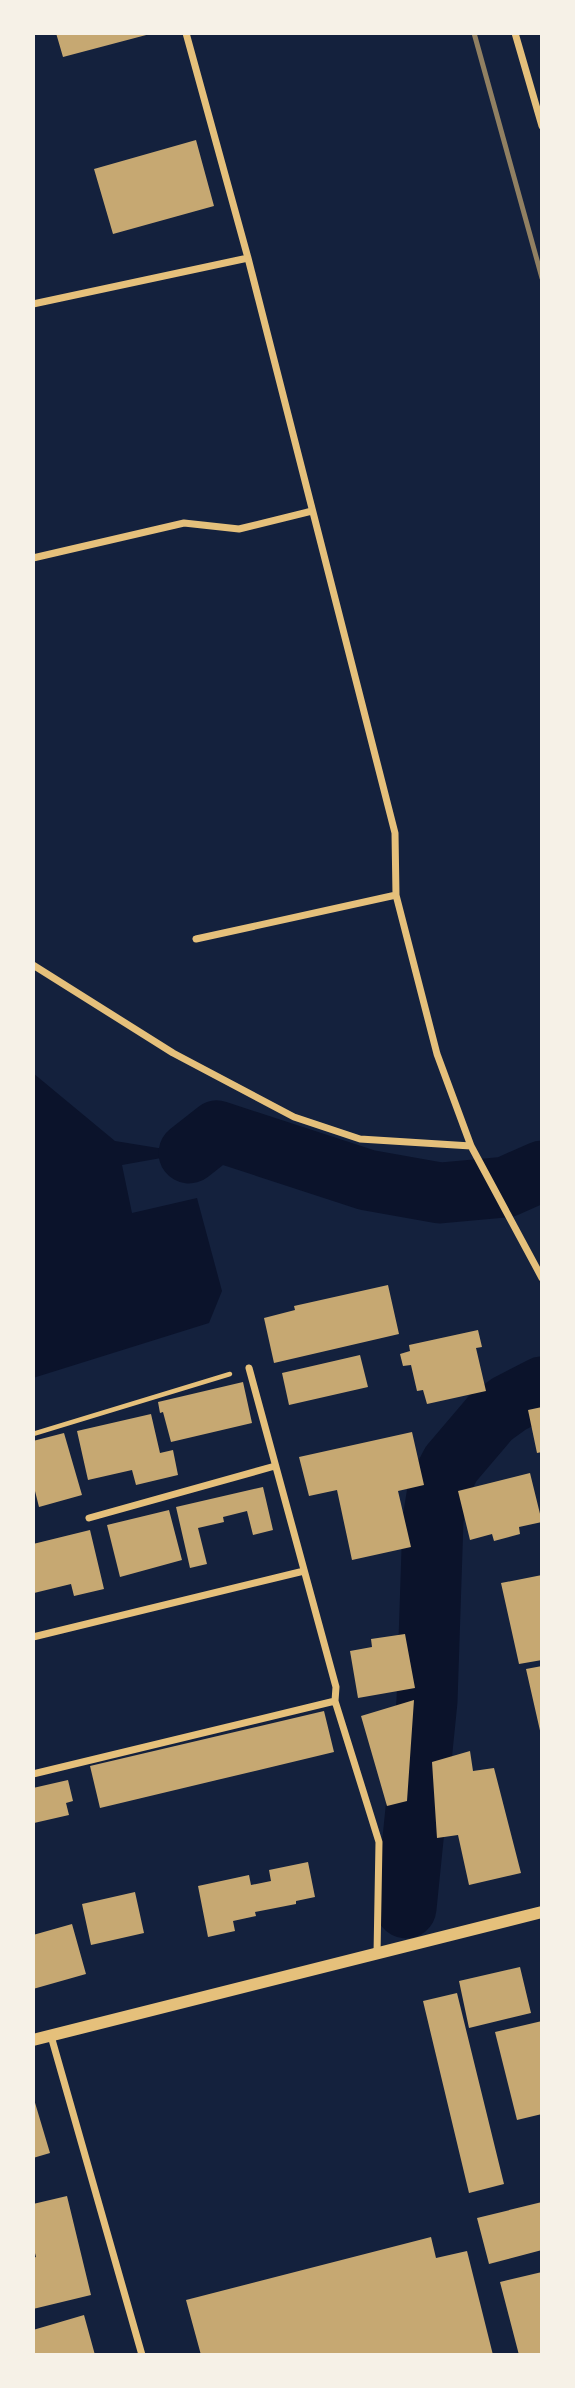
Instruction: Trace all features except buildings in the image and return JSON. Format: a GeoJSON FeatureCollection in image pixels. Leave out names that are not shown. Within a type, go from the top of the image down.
{"type":"FeatureCollection","features":[{"type":"Feature","properties":{"kind":"street"},"geometry":{"type":"LineString","coordinates":[[186,33],[248,258],[395,833],[396,895],[437,1054],[471,1146],[542,1278]]}},
{"type":"Feature","properties":{"kind":"street"},"geometry":{"type":"LineString","coordinates":[[515,33],[542,126]]}},
{"type":"Feature","properties":{"kind":"street"},"geometry":{"type":"LineString","coordinates":[[33,304],[248,258]]}},
{"type":"Feature","properties":{"kind":"street"},"geometry":{"type":"LineString","coordinates":[[33,558],[184,523],[239,529],[312,511]]}},
{"type":"Feature","properties":{"kind":"street"},"geometry":{"type":"LineString","coordinates":[[196,939],[396,895]]}},
{"type":"Feature","properties":{"kind":"street"},"geometry":{"type":"LineString","coordinates":[[33,965],[173,1053],[294,1117],[360,1139],[471,1146]]}},
{"type":"Feature","properties":{"kind":"street"},"geometry":{"type":"LineString","coordinates":[[249,1368],[336,1687],[335,1701],[379,1842],[377,1954]]}},
{"type":"Feature","properties":{"kind":"street"},"geometry":{"type":"LineString","coordinates":[[89,1518],[275,1466]]}},
{"type":"Feature","properties":{"kind":"street"},"geometry":{"type":"LineString","coordinates":[[33,1637],[304,1571]]}},
{"type":"Feature","properties":{"kind":"street"},"geometry":{"type":"LineString","coordinates":[[33,1774],[335,1701]]}},
{"type":"Feature","properties":{"kind":"street"},"geometry":{"type":"LineString","coordinates":[[33,2040],[542,1912]]}},
{"type":"Feature","properties":{"kind":"street"},"geometry":{"type":"LineString","coordinates":[[51,2036],[142,2355]]}},
{"type":"Feature","properties":{"kind":"path"},"geometry":{"type":"LineString","coordinates":[[33,1434],[249,1368]]}},
{"type":"Feature","properties":{"kind":"water"},"geometry":{"type":"Polygon","coordinates":[[[33,1073],[115,1141],[189,1153],[122,1165],[132,1213],[197,1198],[222,1291],[209,1323],[33,1378],[33,1073]]]}},
{"type":"Feature","properties":{"kind":"waterway"},"geometry":{"type":"LineString","coordinates":[[189,1153],[217,1131],[367,1180],[440,1193],[506,1187],[542,1171]]}},
{"type":"Feature","properties":{"kind":"waterway"},"geometry":{"type":"LineString","coordinates":[[406,1908],[427,1701],[433,1520],[438,1489],[451,1464],[491,1417],[542,1387]]}},
{"type":"Feature","properties":{"kind":"railway"},"geometry":{"type":"LineString","coordinates":[[474,33],[542,278]]}}]}
